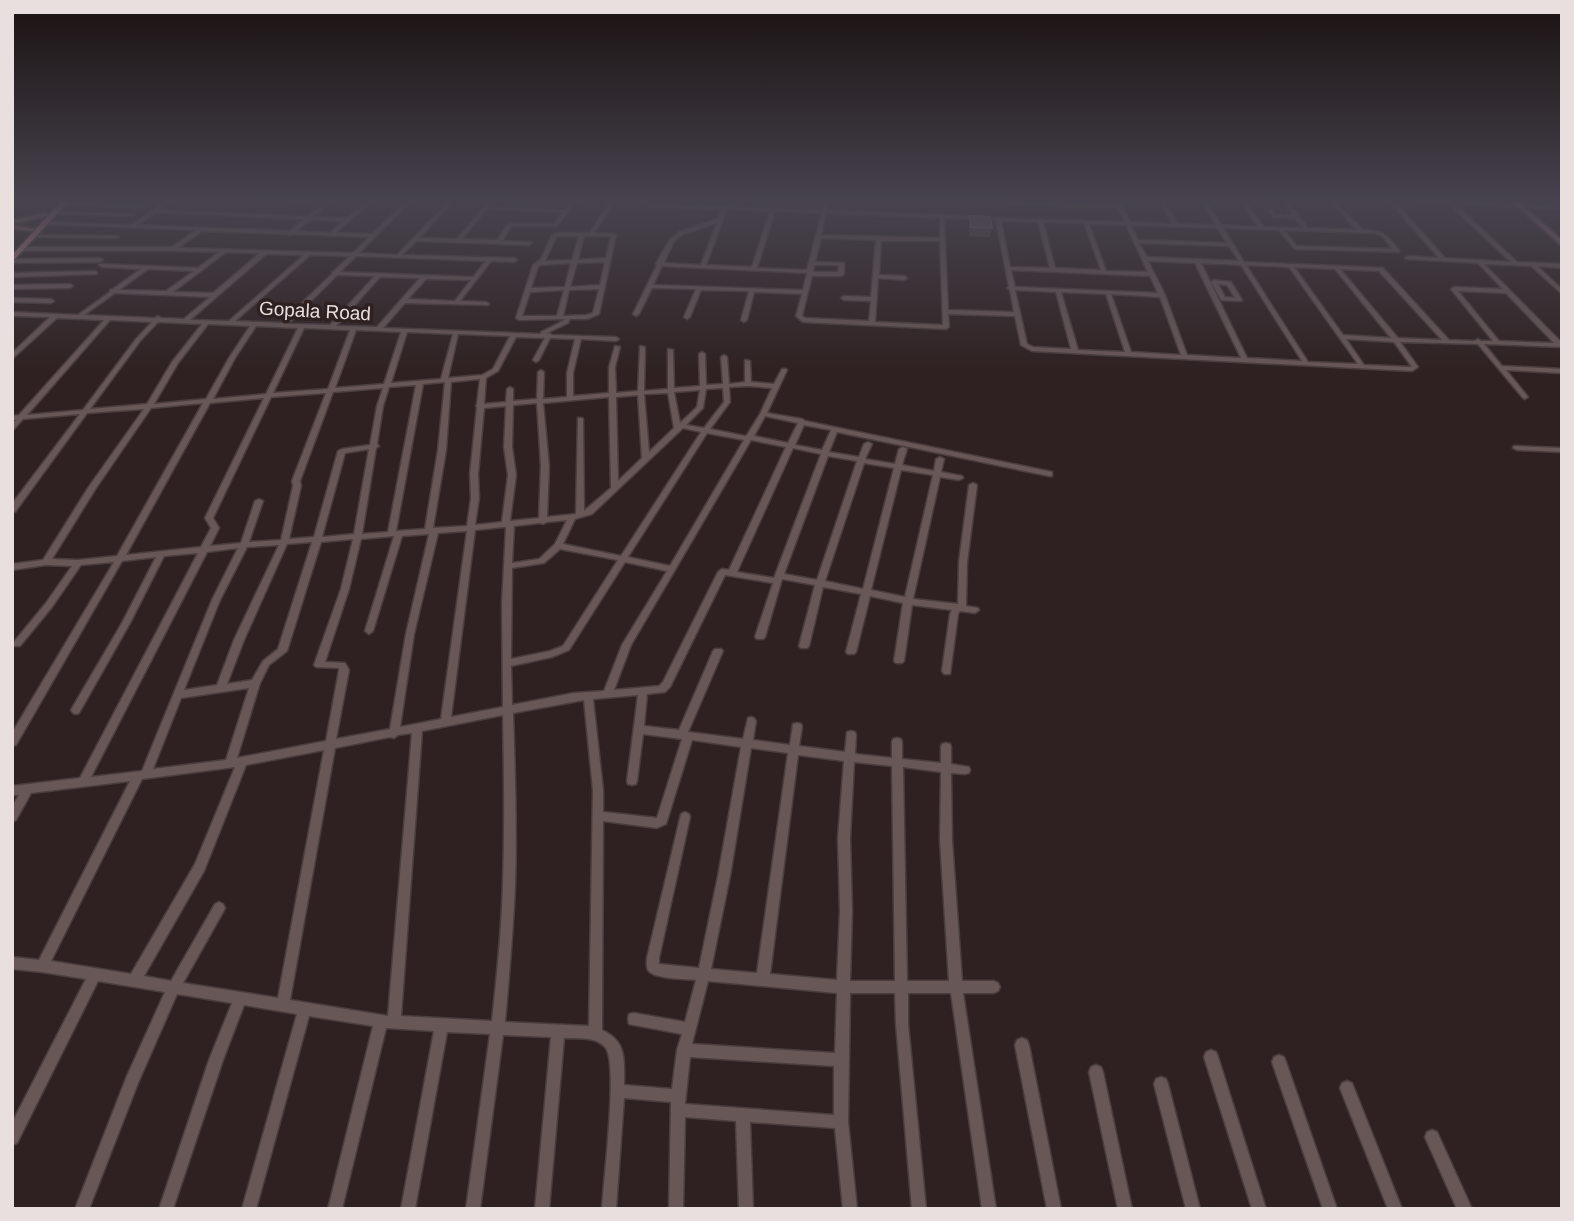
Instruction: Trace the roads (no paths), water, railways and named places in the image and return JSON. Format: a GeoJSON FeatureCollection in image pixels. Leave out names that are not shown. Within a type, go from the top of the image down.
{"type":"FeatureCollection","features":[{"type":"Feature","properties":{"kind":"street"},"geometry":{"type":"LineString","coordinates":[[168,293],[215,258]]}},
{"type":"Feature","properties":{"kind":"street"},"geometry":{"type":"LineString","coordinates":[[186,320],[258,258]]}},
{"type":"Feature","properties":{"kind":"street"},"geometry":{"type":"LineString","coordinates":[[231,322],[303,258]]}},
{"type":"Feature","properties":{"kind":"street"},"geometry":{"type":"LineString","coordinates":[[283,325],[350,258]]}},
{"type":"Feature","properties":{"kind":"street"},"geometry":{"type":"LineString","coordinates":[[467,258],[514,260]]}},
{"type":"Feature","properties":{"kind":"street"},"geometry":{"type":"LineString","coordinates":[[542,258],[536,265],[519,318],[595,315],[608,258]]}},
{"type":"Feature","properties":{"kind":"street"},"geometry":{"type":"LineString","coordinates":[[558,326],[553,323],[568,288],[576,258]]}},
{"type":"Feature","properties":{"kind":"street"},"geometry":{"type":"LineString","coordinates":[[636,314],[663,258]]}},
{"type":"Feature","properties":{"kind":"street"},"geometry":{"type":"LineString","coordinates":[[703,267],[706,258]]}},
{"type":"Feature","properties":{"kind":"street"},"geometry":{"type":"LineString","coordinates":[[754,269],[758,258]]}},
{"type":"Feature","properties":{"kind":"street"},"geometry":{"type":"LineString","coordinates":[[814,258],[799,317],[803,320],[946,327],[943,258]]}},
{"type":"Feature","properties":{"kind":"street"},"geometry":{"type":"LineString","coordinates":[[872,323],[873,299],[870,290],[877,258]]}},
{"type":"Feature","properties":{"kind":"street"},"geometry":{"type":"LineString","coordinates":[[1005,258],[1026,348],[1363,367],[1415,367],[1336,267]]}},
{"type":"Feature","properties":{"kind":"street"},"geometry":{"type":"LineString","coordinates":[[1050,258],[1053,270]]}},
{"type":"Feature","properties":{"kind":"street"},"geometry":{"type":"LineString","coordinates":[[1099,258],[1104,272]]}},
{"type":"Feature","properties":{"kind":"street"},"geometry":{"type":"LineString","coordinates":[[1185,357],[1146,258],[1381,269],[1448,342]]}},
{"type":"Feature","properties":{"kind":"street"},"geometry":{"type":"LineString","coordinates":[[1240,258],[1306,363]]}},
{"type":"Feature","properties":{"kind":"street"},"geometry":{"type":"LineString","coordinates":[[1303,258],[1309,266]]}},
{"type":"Feature","properties":{"kind":"street"},"geometry":{"type":"LineString","coordinates":[[1408,258],[1562,266]]}},
{"type":"Feature","properties":{"kind":"street"},"geometry":{"type":"LineString","coordinates":[[1510,258],[1516,264]]}},
{"type":"Feature","properties":{"kind":"street"},"geometry":{"type":"LineString","coordinates":[[456,303],[490,259]]}},
{"type":"Feature","properties":{"kind":"street"},"geometry":{"type":"LineString","coordinates":[[12,261],[101,262],[199,270]]}},
{"type":"Feature","properties":{"kind":"street"},"geometry":{"type":"LineString","coordinates":[[540,262],[607,261]]}},
{"type":"Feature","properties":{"kind":"street"},"geometry":{"type":"LineString","coordinates":[[1197,261],[1215,290],[1244,360]]}},
{"type":"Feature","properties":{"kind":"street"},"geometry":{"type":"LineString","coordinates":[[1480,262],[1560,345]]}},
{"type":"Feature","properties":{"kind":"street"},"geometry":{"type":"LineString","coordinates":[[659,264],[841,274],[842,264],[813,263]]}},
{"type":"Feature","properties":{"kind":"street"},"geometry":{"type":"LineString","coordinates":[[1290,265],[1363,367]]}},
{"type":"Feature","properties":{"kind":"street"},"geometry":{"type":"LineString","coordinates":[[1533,265],[1562,292]]}},
{"type":"Feature","properties":{"kind":"street"},"geometry":{"type":"LineString","coordinates":[[80,315],[146,267]]}},
{"type":"Feature","properties":{"kind":"street"},"geometry":{"type":"LineString","coordinates":[[1007,268],[1152,274]]}},
{"type":"Feature","properties":{"kind":"street"},"geometry":{"type":"LineString","coordinates":[[12,275],[95,273]]}},
{"type":"Feature","properties":{"kind":"street"},"geometry":{"type":"LineString","coordinates":[[334,274],[474,279]]}},
{"type":"Feature","properties":{"kind":"street"},"geometry":{"type":"LineString","coordinates":[[331,327],[379,275]]}},
{"type":"Feature","properties":{"kind":"street"},"geometry":{"type":"LineString","coordinates":[[875,276],[904,278]]}},
{"type":"Feature","properties":{"kind":"street"},"geometry":{"type":"LineString","coordinates":[[379,329],[424,277]]}},
{"type":"Feature","properties":{"kind":"street"},"geometry":{"type":"LineString","coordinates":[[12,287],[70,286]]}},
{"type":"Feature","properties":{"kind":"street"},"geometry":{"type":"LineString","coordinates":[[649,286],[805,292]]}},
{"type":"Feature","properties":{"kind":"street"},"geometry":{"type":"LineString","coordinates":[[527,290],[601,287]]}},
{"type":"Feature","properties":{"kind":"street"},"geometry":{"type":"LineString","coordinates":[[687,317],[699,288]]}},
{"type":"Feature","properties":{"kind":"street"},"geometry":{"type":"LineString","coordinates":[[1010,288],[1162,295]]}},
{"type":"Feature","properties":{"kind":"street"},"geometry":{"type":"LineString","coordinates":[[1496,341],[1454,289],[1508,291]]}},
{"type":"Feature","properties":{"kind":"street"},"geometry":{"type":"LineString","coordinates":[[744,320],[752,290]]}},
{"type":"Feature","properties":{"kind":"street"},"geometry":{"type":"LineString","coordinates":[[1058,290],[1075,351]]}},
{"type":"Feature","properties":{"kind":"street"},"geometry":{"type":"LineString","coordinates":[[112,291],[213,295]]}},
{"type":"Feature","properties":{"kind":"street"},"geometry":{"type":"LineString","coordinates":[[1108,293],[1128,354]]}},
{"type":"Feature","properties":{"kind":"street"},"geometry":{"type":"LineString","coordinates":[[844,298],[873,299]]}},
{"type":"Feature","properties":{"kind":"street"},"geometry":{"type":"LineString","coordinates":[[12,300],[51,300]]}},
{"type":"Feature","properties":{"kind":"street"},"geometry":{"type":"LineString","coordinates":[[404,302],[486,304]]}},
{"type":"Feature","properties":{"kind":"street"},"geometry":{"type":"LineString","coordinates":[[945,312],[1016,314]]}},
{"type":"Feature","properties":{"kind":"street","name":"Gopala Road"},"geometry":{"type":"LineString","coordinates":[[12,314],[579,337],[617,343],[612,367],[612,396]]}},
{"type":"Feature","properties":{"kind":"street"},"geometry":{"type":"LineString","coordinates":[[12,357],[55,316]]}},
{"type":"Feature","properties":{"kind":"street"},"geometry":{"type":"LineString","coordinates":[[12,428],[110,317]]}},
{"type":"Feature","properties":{"kind":"street"},"geometry":{"type":"LineString","coordinates":[[12,510],[138,340],[158,318]]}},
{"type":"Feature","properties":{"kind":"street"},"geometry":{"type":"LineString","coordinates":[[536,360],[545,335],[566,322],[567,318]]}},
{"type":"Feature","properties":{"kind":"street"},"geometry":{"type":"LineString","coordinates":[[46,562],[92,488],[150,405],[175,362],[206,321]]}},
{"type":"Feature","properties":{"kind":"street"},"geometry":{"type":"LineString","coordinates":[[12,742],[254,324]]}},
{"type":"Feature","properties":{"kind":"street"},"geometry":{"type":"LineString","coordinates":[[83,782],[215,528],[209,518],[302,326]]}},
{"type":"Feature","properties":{"kind":"street"},"geometry":{"type":"LineString","coordinates":[[221,688],[239,640],[284,542],[296,481],[354,328]]}},
{"type":"Feature","properties":{"kind":"street"},"geometry":{"type":"LineString","coordinates":[[283,1005],[344,667],[319,665],[345,589],[358,536],[380,406],[405,330]]}},
{"type":"Feature","properties":{"kind":"street"},"geometry":{"type":"LineString","coordinates":[[394,734],[410,634],[432,531],[442,450],[446,380],[456,332]]}},
{"type":"Feature","properties":{"kind":"street"},"geometry":{"type":"LineString","coordinates":[[12,418],[483,377],[496,370],[514,334]]}},
{"type":"Feature","properties":{"kind":"street"},"geometry":{"type":"LineString","coordinates":[[570,399],[570,373],[579,337]]}},
{"type":"Feature","properties":{"kind":"street"},"geometry":{"type":"LineString","coordinates":[[1342,337],[1560,345]]}},
{"type":"Feature","properties":{"kind":"street"},"geometry":{"type":"LineString","coordinates":[[1478,341],[1525,397]]}},
{"type":"Feature","properties":{"kind":"street"},"geometry":{"type":"LineString","coordinates":[[642,347],[641,394],[646,459]]}},
{"type":"Feature","properties":{"kind":"street"},"geometry":{"type":"LineString","coordinates":[[670,350],[671,391],[681,428]]}},
{"type":"Feature","properties":{"kind":"street"},"geometry":{"type":"LineString","coordinates":[[12,567],[576,517],[589,512],[700,408],[703,389],[702,354]]}},
{"type":"Feature","properties":{"kind":"street"},"geometry":{"type":"LineString","coordinates":[[507,663],[562,651],[705,430],[727,402],[724,358]]}},
{"type":"Feature","properties":{"kind":"street"},"geometry":{"type":"LineString","coordinates":[[747,361],[748,384]]}},
{"type":"Feature","properties":{"kind":"street"},"geometry":{"type":"LineString","coordinates":[[1502,368],[1561,372]]}},
{"type":"Feature","properties":{"kind":"street"},"geometry":{"type":"LineString","coordinates":[[607,694],[628,645],[763,414],[784,370]]}},
{"type":"Feature","properties":{"kind":"street"},"geometry":{"type":"LineString","coordinates":[[541,372],[540,401],[545,466],[543,522]]}},
{"type":"Feature","properties":{"kind":"street"},"geometry":{"type":"LineString","coordinates":[[445,723],[471,528],[483,377]]}},
{"type":"Feature","properties":{"kind":"street"},"geometry":{"type":"LineString","coordinates":[[369,632],[395,534],[420,382]]}},
{"type":"Feature","properties":{"kind":"street"},"geometry":{"type":"LineString","coordinates":[[479,406],[748,384],[776,386]]}},
{"type":"Feature","properties":{"kind":"street"},"geometry":{"type":"LineString","coordinates":[[474,1209],[499,1029],[508,940],[510,838],[507,566],[512,475],[508,447],[510,389]]}},
{"type":"Feature","properties":{"kind":"street"},"geometry":{"type":"LineString","coordinates":[[612,396],[614,487]]}},
{"type":"Feature","properties":{"kind":"street"},"geometry":{"type":"LineString","coordinates":[[763,414],[1049,474]]}},
{"type":"Feature","properties":{"kind":"street"},"geometry":{"type":"LineString","coordinates":[[507,566],[542,561],[559,545],[576,517],[580,419]]}},
{"type":"Feature","properties":{"kind":"street"},"geometry":{"type":"LineString","coordinates":[[732,573],[802,421]]}},
{"type":"Feature","properties":{"kind":"street"},"geometry":{"type":"LineString","coordinates":[[681,428],[705,430],[959,478]]}},
{"type":"Feature","properties":{"kind":"street"},"geometry":{"type":"LineString","coordinates":[[760,637],[778,578],[835,428]]}},
{"type":"Feature","properties":{"kind":"street"},"geometry":{"type":"LineString","coordinates":[[804,646],[820,583],[868,443]]}},
{"type":"Feature","properties":{"kind":"street"},"geometry":{"type":"LineString","coordinates":[[134,981],[200,867],[236,763],[255,683],[266,663],[282,651],[317,541],[341,451],[375,446]]}},
{"type":"Feature","properties":{"kind":"street"},"geometry":{"type":"LineString","coordinates":[[1517,448],[1562,450]]}},
{"type":"Feature","properties":{"kind":"street"},"geometry":{"type":"LineString","coordinates":[[851,652],[903,449]]}},
{"type":"Feature","properties":{"kind":"street"},"geometry":{"type":"LineString","coordinates":[[900,661],[908,601],[940,459]]}},
{"type":"Feature","properties":{"kind":"street"},"geometry":{"type":"LineString","coordinates":[[947,671],[954,614],[960,607],[973,485]]}},
{"type":"Feature","properties":{"kind":"street"},"geometry":{"type":"LineString","coordinates":[[43,965],[142,775],[216,600],[244,545],[259,501]]}},
{"type":"Feature","properties":{"kind":"street"},"geometry":{"type":"LineString","coordinates":[[559,545],[673,569]]}},
{"type":"Feature","properties":{"kind":"street"},"geometry":{"type":"LineString","coordinates":[[76,710],[161,555]]}},
{"type":"Feature","properties":{"kind":"street"},"geometry":{"type":"LineString","coordinates":[[17,644],[50,605],[78,563]]}},
{"type":"Feature","properties":{"kind":"street"},"geometry":{"type":"LineString","coordinates":[[12,791],[236,763],[588,696],[665,688],[722,572],[820,583],[908,601],[975,610]]}},
{"type":"Feature","properties":{"kind":"street"},"geometry":{"type":"LineString","coordinates":[[597,816],[656,823],[662,821],[685,736],[718,651]]}},
{"type":"Feature","properties":{"kind":"street"},"geometry":{"type":"LineString","coordinates":[[178,695],[255,683]]}},
{"type":"Feature","properties":{"kind":"street"},"geometry":{"type":"LineString","coordinates":[[632,781],[643,691]]}},
{"type":"Feature","properties":{"kind":"street"},"geometry":{"type":"LineString","coordinates":[[588,696],[598,790],[595,1033]]}},
{"type":"Feature","properties":{"kind":"street"},"geometry":{"type":"LineString","coordinates":[[676,1209],[678,1103],[684,1050],[703,976],[751,721]]}},
{"type":"Feature","properties":{"kind":"street"},"geometry":{"type":"LineString","coordinates":[[763,978],[797,727]]}},
{"type":"Feature","properties":{"kind":"street"},"geometry":{"type":"LineString","coordinates":[[335,1209],[388,1022],[417,729]]}},
{"type":"Feature","properties":{"kind":"street"},"geometry":{"type":"LineString","coordinates":[[639,729],[896,763],[965,769]]}},
{"type":"Feature","properties":{"kind":"street"},"geometry":{"type":"LineString","coordinates":[[850,1209],[841,1122],[841,1060],[845,987],[844,838],[851,735]]}},
{"type":"Feature","properties":{"kind":"street"},"geometry":{"type":"LineString","coordinates":[[897,742],[902,1024],[919,1209]]}},
{"type":"Feature","properties":{"kind":"street"},"geometry":{"type":"LineString","coordinates":[[946,747],[946,840],[956,987],[989,1209]]}},
{"type":"Feature","properties":{"kind":"street"},"geometry":{"type":"LineString","coordinates":[[12,817],[29,789]]}},
{"type":"Feature","properties":{"kind":"street"},"geometry":{"type":"LineString","coordinates":[[685,817],[652,962],[657,970],[845,987],[994,987]]}},
{"type":"Feature","properties":{"kind":"street"},"geometry":{"type":"LineString","coordinates":[[82,1209],[132,1081],[174,987],[219,908]]}},
{"type":"Feature","properties":{"kind":"street"},"geometry":{"type":"LineString","coordinates":[[13,965],[43,965],[388,1022],[595,1033],[613,1046],[616,1054],[617,1091],[609,1209]]}},
{"type":"Feature","properties":{"kind":"street"},"geometry":{"type":"LineString","coordinates":[[12,1139],[95,975]]}},
{"type":"Feature","properties":{"kind":"street"},"geometry":{"type":"LineString","coordinates":[[166,1209],[216,1060],[240,998]]}},
{"type":"Feature","properties":{"kind":"street"},"geometry":{"type":"LineString","coordinates":[[249,1209],[305,1008]]}},
{"type":"Feature","properties":{"kind":"street"},"geometry":{"type":"LineString","coordinates":[[634,1019],[689,1029]]}},
{"type":"Feature","properties":{"kind":"street"},"geometry":{"type":"LineString","coordinates":[[408,1209],[442,1025]]}},
{"type":"Feature","properties":{"kind":"street"},"geometry":{"type":"LineString","coordinates":[[542,1209],[558,1033]]}},
{"type":"Feature","properties":{"kind":"street"},"geometry":{"type":"LineString","coordinates":[[1022,1045],[1054,1209]]}},
{"type":"Feature","properties":{"kind":"street"},"geometry":{"type":"LineString","coordinates":[[684,1050],[841,1060]]}},
{"type":"Feature","properties":{"kind":"street"},"geometry":{"type":"LineString","coordinates":[[1211,1058],[1259,1209]]}},
{"type":"Feature","properties":{"kind":"street"},"geometry":{"type":"LineString","coordinates":[[1279,1062],[1330,1209]]}},
{"type":"Feature","properties":{"kind":"street"},"geometry":{"type":"LineString","coordinates":[[1096,1072],[1125,1209]]}},
{"type":"Feature","properties":{"kind":"street"},"geometry":{"type":"LineString","coordinates":[[1161,1084],[1193,1209]]}},
{"type":"Feature","properties":{"kind":"street"},"geometry":{"type":"LineString","coordinates":[[1347,1088],[1395,1209]]}},
{"type":"Feature","properties":{"kind":"street"},"geometry":{"type":"LineString","coordinates":[[617,1091],[743,1115],[841,1122]]}},
{"type":"Feature","properties":{"kind":"street"},"geometry":{"type":"LineString","coordinates":[[743,1115],[746,1209]]}},
{"type":"Feature","properties":{"kind":"street"},"geometry":{"type":"LineString","coordinates":[[1432,1137],[1465,1209]]}}]}
